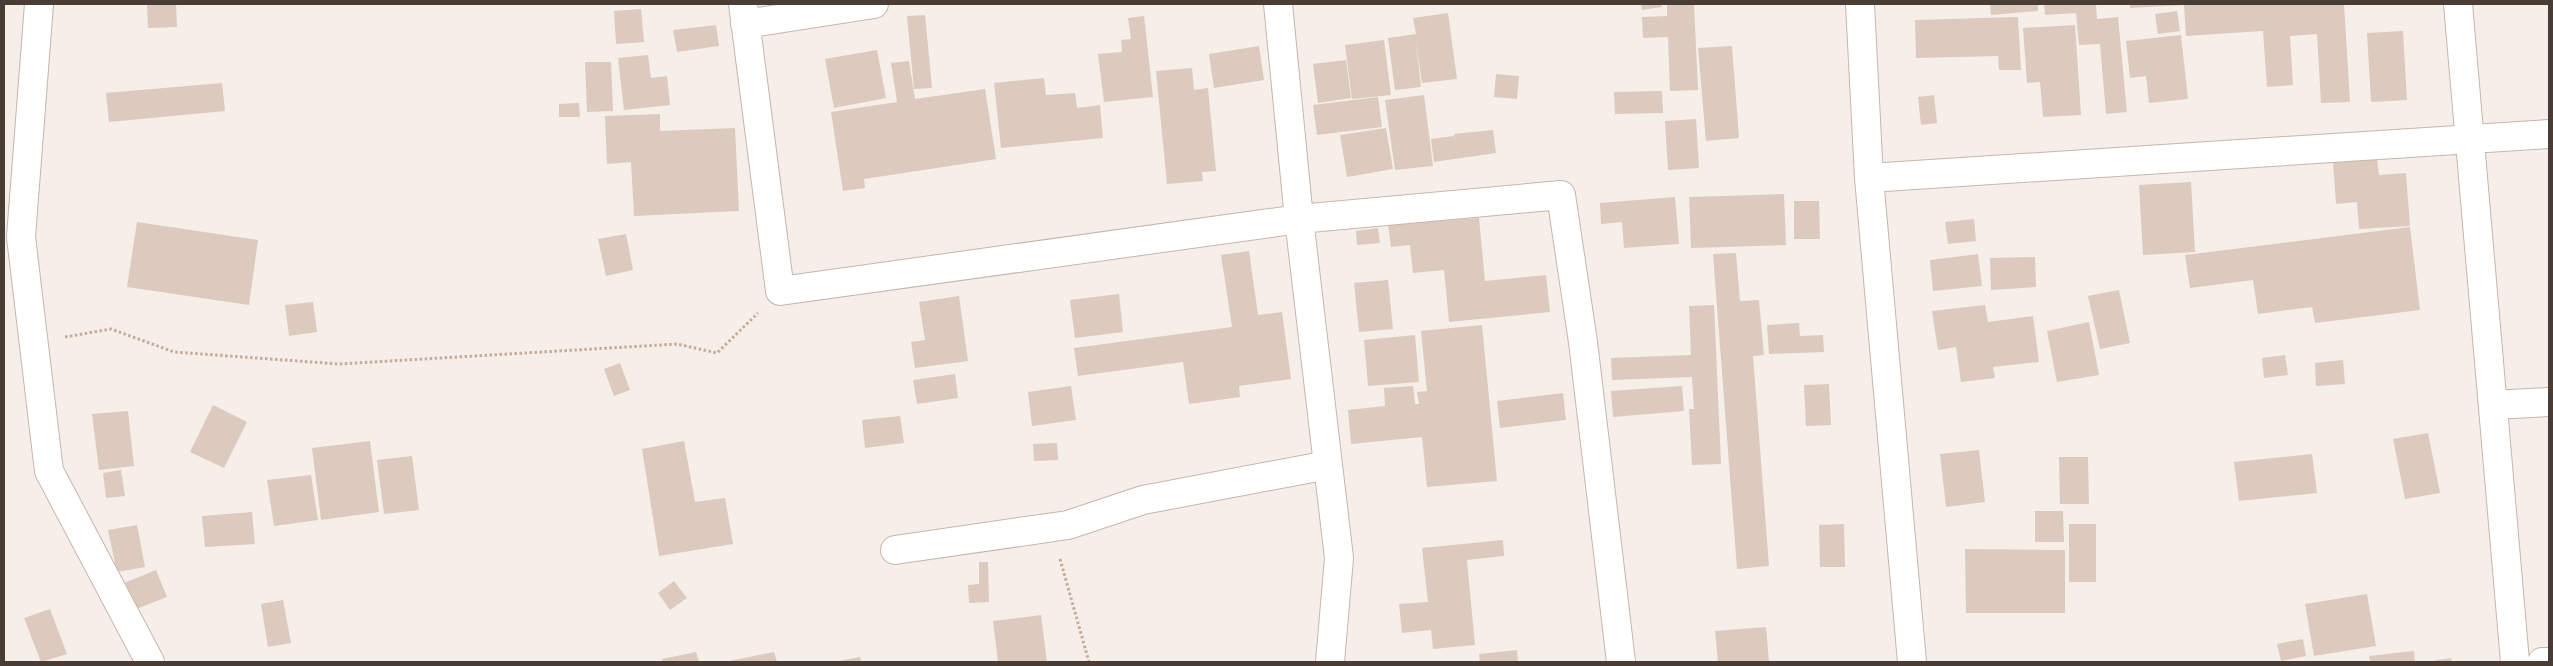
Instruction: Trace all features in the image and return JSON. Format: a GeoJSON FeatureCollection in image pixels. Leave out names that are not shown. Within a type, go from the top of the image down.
{"type":"FeatureCollection","features":[{"type":"Feature","properties":{"kind":"street"},"geometry":{"type":"LineString","coordinates":[[39,4],[21,237],[49,471],[150,662]]}},
{"type":"Feature","properties":{"kind":"street"},"geometry":{"type":"LineString","coordinates":[[874,4],[744,14],[780,292],[1299,219],[1561,195],[1583,342],[1621,662]]}},
{"type":"Feature","properties":{"kind":"street"},"geometry":{"type":"LineString","coordinates":[[1278,4],[1299,219],[1339,558],[1330,662]]}},
{"type":"Feature","properties":{"kind":"street"},"geometry":{"type":"LineString","coordinates":[[1860,4],[1869,178],[1912,662]]}},
{"type":"Feature","properties":{"kind":"street"},"geometry":{"type":"LineString","coordinates":[[2458,4],[2515,662]]}},
{"type":"Feature","properties":{"kind":"street"},"geometry":{"type":"LineString","coordinates":[[1869,178],[2549,134]]}},
{"type":"Feature","properties":{"kind":"street"},"geometry":{"type":"LineString","coordinates":[[2493,405],[2549,402]]}},
{"type":"Feature","properties":{"kind":"street"},"geometry":{"type":"LineString","coordinates":[[895,550],[1068,525],[1143,500],[1328,465]]}},
{"type":"Feature","properties":{"kind":"street"},"geometry":{"type":"LineString","coordinates":[[2542,662],[2549,662]]}},
{"type":"Feature","properties":{"kind":"path"},"geometry":{"type":"LineString","coordinates":[[34,343],[111,328],[174,352],[339,364],[677,344],[718,353],[780,292]]}},
{"type":"Feature","properties":{"kind":"path"},"geometry":{"type":"LineString","coordinates":[[1052,527],[1089,662]]}},
{"type":"Feature","properties":{"kind":"building"},"geometry":{"type":"Polygon","coordinates":[[[147,4],[176,4],[177,27],[148,28],[147,4]]]}},
{"type":"Feature","properties":{"kind":"building"},"geometry":{"type":"Polygon","coordinates":[[[1641,4],[1661,4],[1662,7],[1642,10],[1641,4]]]}},
{"type":"Feature","properties":{"kind":"building"},"geometry":{"type":"Polygon","coordinates":[[[1667,4],[1694,4],[1698,90],[1670,91],[1668,37],[1643,38],[1642,17],[1667,16],[1667,4]]]}},
{"type":"Feature","properties":{"kind":"building"},"geometry":{"type":"Polygon","coordinates":[[[1990,4],[2038,4],[2038,11],[1991,15],[1990,4]]]}},
{"type":"Feature","properties":{"kind":"building"},"geometry":{"type":"Polygon","coordinates":[[[2044,4],[2096,4],[2097,19],[2118,17],[2127,112],[2106,114],[2100,44],[2079,45],[2076,13],[2045,15],[2044,4]]]}},
{"type":"Feature","properties":{"kind":"building"},"geometry":{"type":"Polygon","coordinates":[[[2130,4],[2344,4],[2350,102],[2321,103],[2317,34],[2290,36],[2293,85],[2267,87],[2263,31],[2186,36],[2184,5],[2130,8],[2130,4]]]}},
{"type":"Feature","properties":{"kind":"building"},"geometry":{"type":"Polygon","coordinates":[[[641,9],[644,42],[616,44],[614,11],[641,9]]]}},
{"type":"Feature","properties":{"kind":"building"},"geometry":{"type":"Polygon","coordinates":[[[2177,11],[2180,31],[2158,34],[2155,14],[2177,11]]]}},
{"type":"Feature","properties":{"kind":"building"},"geometry":{"type":"Polygon","coordinates":[[[1448,13],[1457,79],[1422,83],[1416,42],[1421,87],[1395,90],[1388,38],[1416,34],[1413,18],[1448,13]]]}},
{"type":"Feature","properties":{"kind":"building"},"geometry":{"type":"Polygon","coordinates":[[[925,15],[932,88],[914,89],[907,16],[925,15]]]}},
{"type":"Feature","properties":{"kind":"building"},"geometry":{"type":"Polygon","coordinates":[[[1144,16],[1153,97],[1104,102],[1098,54],[1122,52],[1121,40],[1131,39],[1128,18],[1144,16]]]}},
{"type":"Feature","properties":{"kind":"building"},"geometry":{"type":"Polygon","coordinates":[[[2018,17],[2021,70],[1999,70],[1998,56],[1916,58],[1915,20],[2018,17]]]}},
{"type":"Feature","properties":{"kind":"building"},"geometry":{"type":"Polygon","coordinates":[[[716,25],[719,46],[677,52],[673,30],[716,25]]]}},
{"type":"Feature","properties":{"kind":"building"},"geometry":{"type":"Polygon","coordinates":[[[2075,25],[2081,115],[2043,117],[2040,82],[2027,83],[2023,28],[2075,25]]]}},
{"type":"Feature","properties":{"kind":"building"},"geometry":{"type":"Polygon","coordinates":[[[2403,31],[2407,100],[2371,102],[2367,33],[2403,31]]]}},
{"type":"Feature","properties":{"kind":"building"},"geometry":{"type":"Polygon","coordinates":[[[2181,35],[2188,99],[2149,103],[2146,76],[2130,78],[2126,41],[2181,35]]]}},
{"type":"Feature","properties":{"kind":"building"},"geometry":{"type":"Polygon","coordinates":[[[1384,40],[1391,95],[1352,99],[1345,45],[1384,40]]]}},
{"type":"Feature","properties":{"kind":"building"},"geometry":{"type":"Polygon","coordinates":[[[1259,46],[1264,80],[1214,88],[1209,54],[1259,46]]]}},
{"type":"Feature","properties":{"kind":"building"},"geometry":{"type":"Polygon","coordinates":[[[1732,46],[1739,138],[1706,141],[1698,48],[1732,46]]]}},
{"type":"Feature","properties":{"kind":"building"},"geometry":{"type":"Polygon","coordinates":[[[877,50],[886,98],[834,108],[825,59],[877,50]]]}},
{"type":"Feature","properties":{"kind":"building"},"geometry":{"type":"Polygon","coordinates":[[[648,55],[651,78],[667,76],[670,105],[624,110],[618,58],[648,55]]]}},
{"type":"Feature","properties":{"kind":"building"},"geometry":{"type":"Polygon","coordinates":[[[1346,60],[1351,98],[1318,103],[1313,64],[1346,60]]]}},
{"type":"Feature","properties":{"kind":"building"},"geometry":{"type":"Polygon","coordinates":[[[909,61],[915,99],[985,89],[996,159],[864,179],[865,188],[843,191],[831,112],[897,102],[891,63],[909,61]]]}},
{"type":"Feature","properties":{"kind":"building"},"geometry":{"type":"Polygon","coordinates":[[[585,62],[611,62],[613,111],[587,112],[585,62]]]}},
{"type":"Feature","properties":{"kind":"building"},"geometry":{"type":"Polygon","coordinates":[[[1192,68],[1194,90],[1208,88],[1216,171],[1202,172],[1203,181],[1167,184],[1156,71],[1192,68]]]}},
{"type":"Feature","properties":{"kind":"building"},"geometry":{"type":"Polygon","coordinates":[[[1496,74],[1519,76],[1517,99],[1494,97],[1496,74]]]}},
{"type":"Feature","properties":{"kind":"building"},"geometry":{"type":"Polygon","coordinates":[[[1044,78],[1046,95],[1075,93],[1077,108],[1100,105],[1103,138],[1001,148],[994,83],[1044,78]]]}},
{"type":"Feature","properties":{"kind":"building"},"geometry":{"type":"Polygon","coordinates":[[[222,83],[225,111],[109,122],[106,93],[222,83]]]}},
{"type":"Feature","properties":{"kind":"building"},"geometry":{"type":"Polygon","coordinates":[[[1662,91],[1663,113],[1615,114],[1614,92],[1662,91]]]}},
{"type":"Feature","properties":{"kind":"building"},"geometry":{"type":"Polygon","coordinates":[[[1424,95],[1433,166],[1395,170],[1385,100],[1424,95]]]}},
{"type":"Feature","properties":{"kind":"building"},"geometry":{"type":"Polygon","coordinates":[[[1934,95],[1937,123],[1921,125],[1918,97],[1934,95]]]}},
{"type":"Feature","properties":{"kind":"building"},"geometry":{"type":"Polygon","coordinates":[[[1378,97],[1382,127],[1317,135],[1313,105],[1378,97]]]}},
{"type":"Feature","properties":{"kind":"building"},"geometry":{"type":"Polygon","coordinates":[[[579,103],[580,117],[559,117],[559,104],[579,103]]]}},
{"type":"Feature","properties":{"kind":"building"},"geometry":{"type":"Polygon","coordinates":[[[660,114],[660,131],[735,128],[739,211],[634,216],[631,162],[607,164],[605,116],[660,114]]]}},
{"type":"Feature","properties":{"kind":"building"},"geometry":{"type":"Polygon","coordinates":[[[1696,119],[1699,168],[1668,170],[1665,121],[1696,119]]]}},
{"type":"Feature","properties":{"kind":"building"},"geometry":{"type":"Polygon","coordinates":[[[1386,128],[1393,169],[1347,177],[1340,135],[1386,128]]]}},
{"type":"Feature","properties":{"kind":"building"},"geometry":{"type":"Polygon","coordinates":[[[1493,130],[1496,153],[1434,162],[1431,139],[1454,136],[1456,149],[1454,134],[1493,130]]]}},
{"type":"Feature","properties":{"kind":"building"},"geometry":{"type":"Polygon","coordinates":[[[2377,158],[2379,175],[2406,173],[2410,226],[2359,229],[2357,202],[2336,204],[2333,162],[2377,158]]]}},
{"type":"Feature","properties":{"kind":"building"},"geometry":{"type":"Polygon","coordinates":[[[2191,182],[2195,252],[2143,255],[2139,185],[2191,182]]]}},
{"type":"Feature","properties":{"kind":"building"},"geometry":{"type":"Polygon","coordinates":[[[1784,194],[1786,245],[1691,248],[1689,197],[1784,194]]]}},
{"type":"Feature","properties":{"kind":"building"},"geometry":{"type":"Polygon","coordinates":[[[1675,197],[1679,244],[1624,248],[1622,222],[1601,224],[1600,203],[1675,197]]]}},
{"type":"Feature","properties":{"kind":"building"},"geometry":{"type":"Polygon","coordinates":[[[1794,201],[1819,201],[1820,239],[1794,239],[1794,201]]]}},
{"type":"Feature","properties":{"kind":"building"},"geometry":{"type":"Polygon","coordinates":[[[1479,218],[1485,281],[1546,275],[1550,312],[1449,322],[1444,270],[1413,273],[1410,245],[1391,247],[1388,224],[1479,218]]]}},
{"type":"Feature","properties":{"kind":"building"},"geometry":{"type":"Polygon","coordinates":[[[1974,219],[1976,241],[1948,244],[1945,222],[1974,219]]]}},
{"type":"Feature","properties":{"kind":"building"},"geometry":{"type":"Polygon","coordinates":[[[137,222],[258,240],[249,305],[127,287],[137,222]]]}},
{"type":"Feature","properties":{"kind":"building"},"geometry":{"type":"Polygon","coordinates":[[[2410,227],[2420,310],[2315,323],[2312,307],[2258,314],[2253,280],[2190,288],[2185,255],[2410,227]]]}},
{"type":"Feature","properties":{"kind":"building"},"geometry":{"type":"Polygon","coordinates":[[[1378,228],[1380,243],[1357,245],[1356,231],[1378,228]]]}},
{"type":"Feature","properties":{"kind":"building"},"geometry":{"type":"Polygon","coordinates":[[[626,234],[633,270],[606,276],[598,239],[626,234]]]}},
{"type":"Feature","properties":{"kind":"building"},"geometry":{"type":"Polygon","coordinates":[[[1249,251],[1258,315],[1282,312],[1291,379],[1239,386],[1240,397],[1189,404],[1183,362],[1078,376],[1074,348],[1232,327],[1221,255],[1249,251]]]}},
{"type":"Feature","properties":{"kind":"building"},"geometry":{"type":"Polygon","coordinates":[[[1736,253],[1740,301],[1759,300],[1764,355],[1753,356],[1769,566],[1737,569],[1713,254],[1736,253]]]}},
{"type":"Feature","properties":{"kind":"building"},"geometry":{"type":"Polygon","coordinates":[[[1978,254],[1982,286],[1933,291],[1930,260],[1978,254]]]}},
{"type":"Feature","properties":{"kind":"building"},"geometry":{"type":"Polygon","coordinates":[[[2035,257],[2036,287],[1991,290],[1990,258],[2035,257]]]}},
{"type":"Feature","properties":{"kind":"building"},"geometry":{"type":"Polygon","coordinates":[[[1388,280],[1393,329],[1359,332],[1354,283],[1388,280]]]}},
{"type":"Feature","properties":{"kind":"building"},"geometry":{"type":"Polygon","coordinates":[[[2119,290],[2130,343],[2100,349],[2088,296],[2119,290]]]}},
{"type":"Feature","properties":{"kind":"building"},"geometry":{"type":"Polygon","coordinates":[[[1119,294],[1123,332],[1075,338],[1070,300],[1119,294]]]}},
{"type":"Feature","properties":{"kind":"building"},"geometry":{"type":"Polygon","coordinates":[[[959,296],[968,361],[915,368],[911,342],[925,340],[919,302],[959,296]]]}},
{"type":"Feature","properties":{"kind":"building"},"geometry":{"type":"Polygon","coordinates":[[[313,302],[317,332],[289,336],[285,305],[313,302]]]}},
{"type":"Feature","properties":{"kind":"building"},"geometry":{"type":"Polygon","coordinates":[[[1714,305],[1721,464],[1692,465],[1689,409],[1694,409],[1692,377],[1612,380],[1611,358],[1691,355],[1689,306],[1714,305]]]}},
{"type":"Feature","properties":{"kind":"building"},"geometry":{"type":"Polygon","coordinates":[[[1985,305],[1988,322],[2033,316],[2039,362],[1993,367],[1995,378],[1961,382],[1956,347],[1938,350],[1932,311],[1985,305]]]}},
{"type":"Feature","properties":{"kind":"building"},"geometry":{"type":"Polygon","coordinates":[[[2089,322],[2099,375],[2057,382],[2047,331],[2089,322]]]}},
{"type":"Feature","properties":{"kind":"building"},"geometry":{"type":"Polygon","coordinates":[[[1799,323],[1800,336],[1823,335],[1824,352],[1769,354],[1767,325],[1799,323]]]}},
{"type":"Feature","properties":{"kind":"building"},"geometry":{"type":"Polygon","coordinates":[[[1482,325],[1497,481],[1427,487],[1422,437],[1351,444],[1348,410],[1385,406],[1384,388],[1413,386],[1415,404],[1419,404],[1417,392],[1427,391],[1421,331],[1482,325]]]}},
{"type":"Feature","properties":{"kind":"building"},"geometry":{"type":"Polygon","coordinates":[[[1415,335],[1419,382],[1368,386],[1364,340],[1415,335]]]}},
{"type":"Feature","properties":{"kind":"building"},"geometry":{"type":"Polygon","coordinates":[[[2285,355],[2288,375],[2264,378],[2262,358],[2285,355]]]}},
{"type":"Feature","properties":{"kind":"building"},"geometry":{"type":"Polygon","coordinates":[[[2343,360],[2345,384],[2316,386],[2315,363],[2343,360]]]}},
{"type":"Feature","properties":{"kind":"building"},"geometry":{"type":"Polygon","coordinates":[[[620,363],[630,390],[614,396],[604,369],[620,363]]]}},
{"type":"Feature","properties":{"kind":"building"},"geometry":{"type":"Polygon","coordinates":[[[955,374],[958,398],[917,404],[913,380],[955,374]]]}},
{"type":"Feature","properties":{"kind":"building"},"geometry":{"type":"Polygon","coordinates":[[[1829,384],[1831,425],[1806,426],[1804,385],[1829,384]]]}},
{"type":"Feature","properties":{"kind":"building"},"geometry":{"type":"Polygon","coordinates":[[[1071,386],[1076,420],[1032,426],[1028,392],[1071,386]]]}},
{"type":"Feature","properties":{"kind":"building"},"geometry":{"type":"Polygon","coordinates":[[[1682,386],[1684,411],[1613,417],[1611,391],[1682,386]]]}},
{"type":"Feature","properties":{"kind":"building"},"geometry":{"type":"Polygon","coordinates":[[[1563,393],[1566,420],[1500,428],[1497,401],[1563,393]]]}},
{"type":"Feature","properties":{"kind":"building"},"geometry":{"type":"Polygon","coordinates":[[[213,405],[247,422],[224,468],[190,452],[213,405]]]}},
{"type":"Feature","properties":{"kind":"building"},"geometry":{"type":"Polygon","coordinates":[[[128,411],[134,466],[99,470],[92,414],[128,411]]]}},
{"type":"Feature","properties":{"kind":"building"},"geometry":{"type":"Polygon","coordinates":[[[900,416],[904,443],[865,448],[862,420],[900,416]]]}},
{"type":"Feature","properties":{"kind":"building"},"geometry":{"type":"Polygon","coordinates":[[[2428,433],[2440,493],[2405,499],[2393,439],[2428,433]]]}},
{"type":"Feature","properties":{"kind":"building"},"geometry":{"type":"Polygon","coordinates":[[[370,441],[379,512],[321,520],[312,448],[370,441]]]}},
{"type":"Feature","properties":{"kind":"building"},"geometry":{"type":"Polygon","coordinates":[[[684,441],[695,502],[725,498],[733,544],[659,556],[642,449],[684,441]]]}},
{"type":"Feature","properties":{"kind":"building"},"geometry":{"type":"Polygon","coordinates":[[[1057,443],[1058,460],[1034,461],[1033,444],[1057,443]]]}},
{"type":"Feature","properties":{"kind":"building"},"geometry":{"type":"Polygon","coordinates":[[[1979,450],[1985,502],[1946,507],[1940,454],[1979,450]]]}},
{"type":"Feature","properties":{"kind":"building"},"geometry":{"type":"Polygon","coordinates":[[[2312,454],[2317,493],[2239,501],[2234,462],[2312,454]]]}},
{"type":"Feature","properties":{"kind":"building"},"geometry":{"type":"Polygon","coordinates":[[[412,456],[419,510],[384,514],[377,460],[412,456]]]}},
{"type":"Feature","properties":{"kind":"building"},"geometry":{"type":"Polygon","coordinates":[[[2059,457],[2088,457],[2089,504],[2060,504],[2059,457]]]}},
{"type":"Feature","properties":{"kind":"building"},"geometry":{"type":"Polygon","coordinates":[[[121,470],[125,496],[106,498],[103,473],[121,470]]]}},
{"type":"Feature","properties":{"kind":"building"},"geometry":{"type":"Polygon","coordinates":[[[311,475],[318,520],[274,526],[267,480],[311,475]]]}},
{"type":"Feature","properties":{"kind":"building"},"geometry":{"type":"Polygon","coordinates":[[[2035,511],[2063,511],[2064,542],[2035,542],[2035,511]]]}},
{"type":"Feature","properties":{"kind":"building"},"geometry":{"type":"Polygon","coordinates":[[[252,512],[255,544],[205,547],[202,516],[252,512]]]}},
{"type":"Feature","properties":{"kind":"building"},"geometry":{"type":"Polygon","coordinates":[[[1844,524],[1845,567],[1820,567],[1819,525],[1844,524]]]}},
{"type":"Feature","properties":{"kind":"building"},"geometry":{"type":"Polygon","coordinates":[[[2069,524],[2096,524],[2096,582],[2069,582],[2069,524]]]}},
{"type":"Feature","properties":{"kind":"building"},"geometry":{"type":"Polygon","coordinates":[[[137,525],[145,567],[117,572],[108,530],[137,525]]]}},
{"type":"Feature","properties":{"kind":"building"},"geometry":{"type":"Polygon","coordinates":[[[1503,540],[1504,556],[1467,560],[1475,645],[1433,649],[1431,630],[1402,633],[1399,604],[1428,602],[1422,548],[1503,540]]]}},
{"type":"Feature","properties":{"kind":"building"},"geometry":{"type":"Polygon","coordinates":[[[1965,549],[2065,550],[2065,613],[1966,613],[1965,549]]]}},
{"type":"Feature","properties":{"kind":"building"},"geometry":{"type":"Polygon","coordinates":[[[979,562],[988,562],[989,602],[969,603],[968,585],[979,584],[979,562]]]}},
{"type":"Feature","properties":{"kind":"building"},"geometry":{"type":"Polygon","coordinates":[[[156,570],[167,597],[134,610],[124,583],[156,570]]]}},
{"type":"Feature","properties":{"kind":"building"},"geometry":{"type":"Polygon","coordinates":[[[674,581],[687,598],[670,610],[658,593],[674,581]]]}},
{"type":"Feature","properties":{"kind":"building"},"geometry":{"type":"Polygon","coordinates":[[[2367,594],[2376,646],[2314,656],[2305,604],[2367,594]]]}},
{"type":"Feature","properties":{"kind":"building"},"geometry":{"type":"Polygon","coordinates":[[[283,600],[291,643],[268,647],[261,604],[283,600]]]}},
{"type":"Feature","properties":{"kind":"building"},"geometry":{"type":"Polygon","coordinates":[[[50,609],[67,654],[41,662],[24,618],[50,609]]]}},
{"type":"Feature","properties":{"kind":"building"},"geometry":{"type":"Polygon","coordinates":[[[1041,615],[1047,662],[998,662],[993,621],[1041,615]]]}},
{"type":"Feature","properties":{"kind":"building"},"geometry":{"type":"Polygon","coordinates":[[[1766,627],[1769,662],[1718,662],[1715,631],[1766,627]]]}},
{"type":"Feature","properties":{"kind":"building"},"geometry":{"type":"Polygon","coordinates":[[[2303,639],[2306,656],[2281,661],[2277,644],[2303,639]]]}},
{"type":"Feature","properties":{"kind":"building"},"geometry":{"type":"Polygon","coordinates":[[[1517,650],[1518,662],[1480,662],[1479,654],[1517,650]]]}},
{"type":"Feature","properties":{"kind":"building"},"geometry":{"type":"Polygon","coordinates":[[[2414,651],[2415,662],[2370,662],[2369,656],[2414,651]]]}},
{"type":"Feature","properties":{"kind":"building"},"geometry":{"type":"Polygon","coordinates":[[[696,652],[699,662],[663,662],[662,659],[696,652]]]}},
{"type":"Feature","properties":{"kind":"building"},"geometry":{"type":"Polygon","coordinates":[[[774,652],[777,662],[729,662],[729,661],[774,652]]]}},
{"type":"Feature","properties":{"kind":"building"},"geometry":{"type":"Polygon","coordinates":[[[860,657],[861,662],[839,662],[839,661],[860,657]]]}},
{"type":"Feature","properties":{"kind":"building"},"geometry":{"type":"Polygon","coordinates":[[[2451,658],[2452,662],[2432,662],[2432,661],[2451,658]]]}}]}
